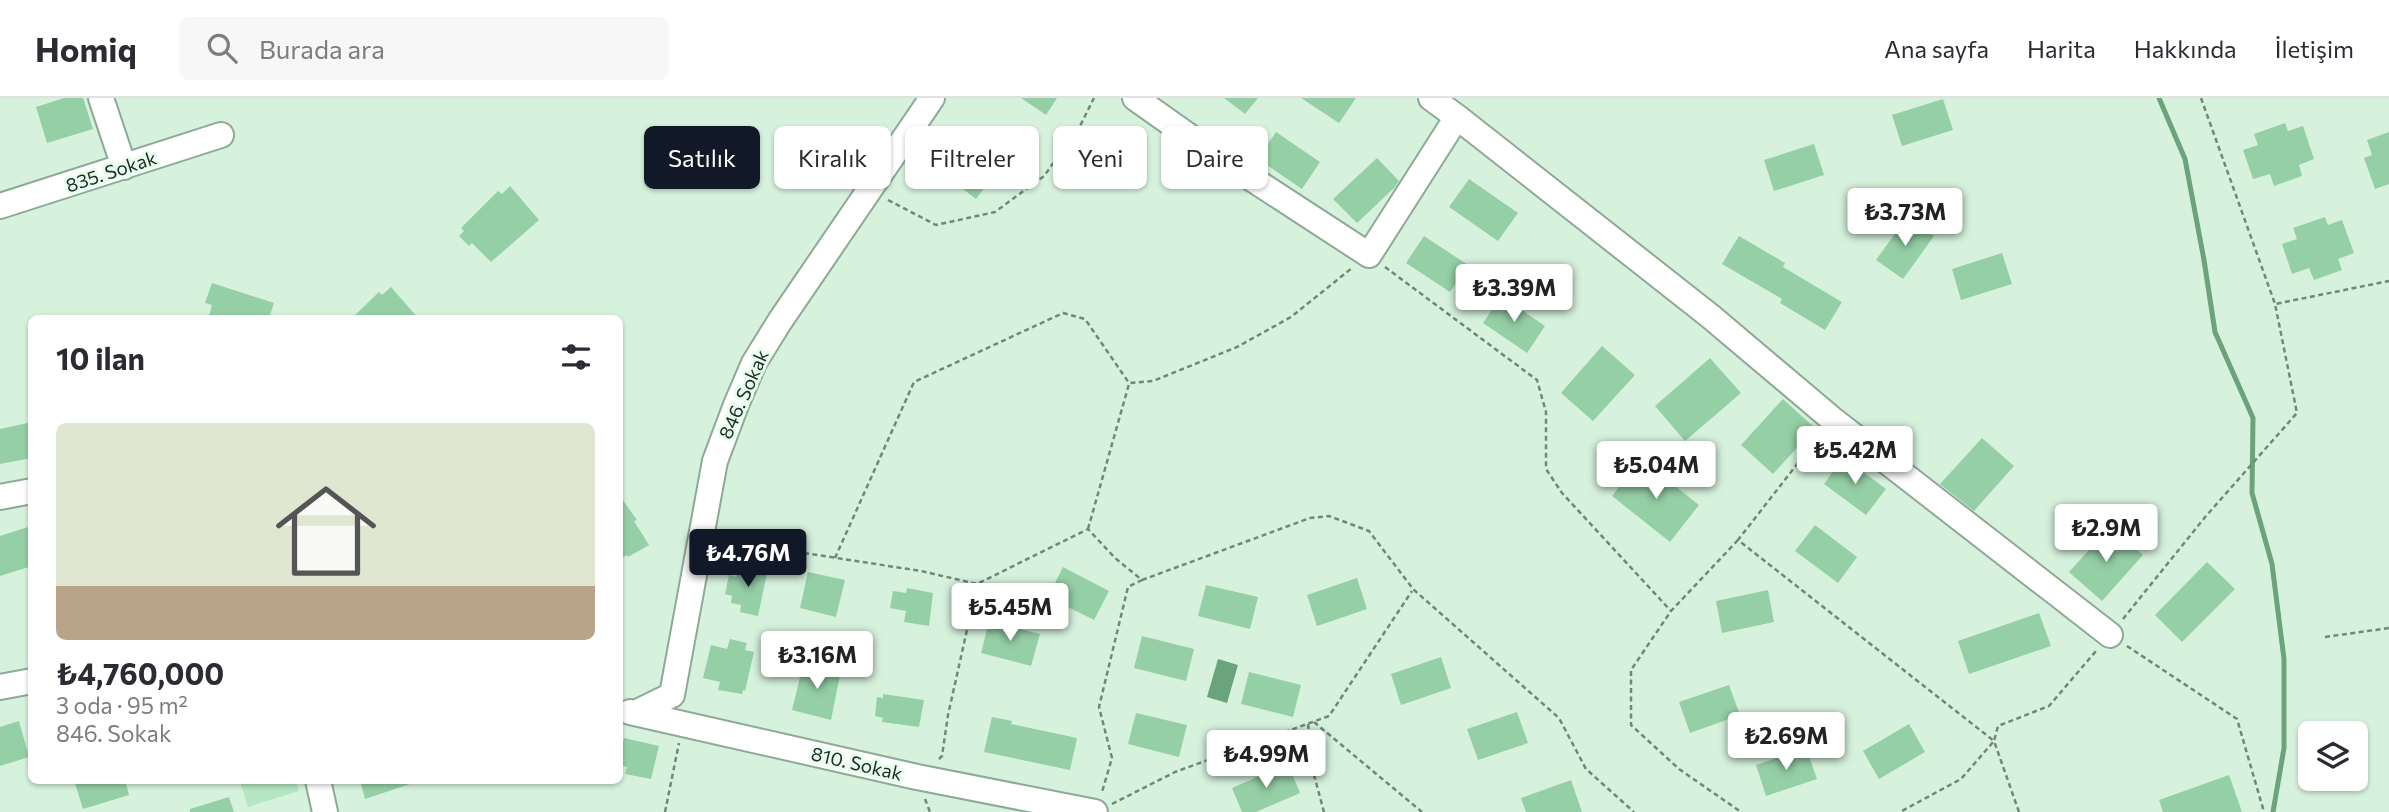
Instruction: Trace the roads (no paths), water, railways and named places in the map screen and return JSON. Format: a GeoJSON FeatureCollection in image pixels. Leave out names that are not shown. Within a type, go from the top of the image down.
{"type":"FeatureCollection","features":[{"type":"Feature","properties":{"kind":"street"},"geometry":{"type":"LineString","coordinates":[[102,98],[124,167]]}},
{"type":"Feature","properties":{"kind":"street","name":"846. Sokak"},"geometry":{"type":"LineString","coordinates":[[627,712],[672,695],[715,461],[754,363],[783,316],[932,98]]}},
{"type":"Feature","properties":{"kind":"street"},"geometry":{"type":"LineString","coordinates":[[1135,98],[1217,156],[1369,255],[1457,117]]}},
{"type":"Feature","properties":{"kind":"street"},"geometry":{"type":"LineString","coordinates":[[1431,98],[1710,316],[1832,419],[2110,635]]}},
{"type":"Feature","properties":{"kind":"street","name":"835. Sokak"},"geometry":{"type":"LineString","coordinates":[[0,206],[222,135]]}},
{"type":"Feature","properties":{"kind":"street"},"geometry":{"type":"LineString","coordinates":[[0,497],[28,492]]}},
{"type":"Feature","properties":{"kind":"street"},"geometry":{"type":"LineString","coordinates":[[0,687],[28,682]]}},
{"type":"Feature","properties":{"kind":"street","name":"810. Sokak"},"geometry":{"type":"LineString","coordinates":[[627,712],[917,776],[1101,806]]}},
{"type":"Feature","properties":{"kind":"street"},"geometry":{"type":"LineString","coordinates":[[319,784],[326,812]]}},
{"type":"Feature","properties":{"kind":"waterway"},"geometry":{"type":"LineString","coordinates":[[2159,98],[2185,159],[2215,332],[2253,418],[2252,493],[2272,564],[2284,659],[2284,748],[2273,812]]}}]}
